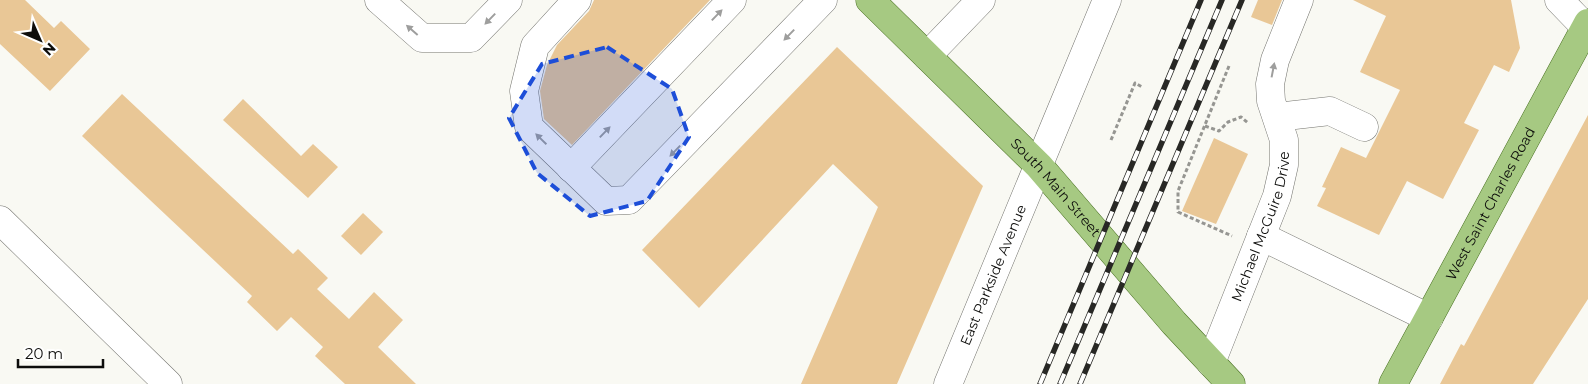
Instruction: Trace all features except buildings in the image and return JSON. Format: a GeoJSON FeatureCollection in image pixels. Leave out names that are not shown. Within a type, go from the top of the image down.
{"type":"FeatureCollection","features":[{"type":"Feature","properties":{"kind":"main road","name":"South Main Street"},"geometry":{"type":"LineString","coordinates":[[870,0],[1039,166],[1230,384]]}},
{"type":"Feature","properties":{"kind":"main road","name":"West Saint Charles Road"},"geometry":{"type":"LineString","coordinates":[[1393,384],[1587,27]]}},
{"type":"Feature","properties":{"kind":"street"},"geometry":{"type":"LineString","coordinates":[[391,4],[422,38],[471,38],[508,0]]}},
{"type":"Feature","properties":{"kind":"street"},"geometry":{"type":"LineString","coordinates":[[577,0],[535,46],[524,91],[529,127],[606,201],[629,200],[823,0]]}},
{"type":"Feature","properties":{"kind":"street"},"geometry":{"type":"LineString","coordinates":[[571,168],[732,0]]}},
{"type":"Feature","properties":{"kind":"street"},"geometry":{"type":"LineString","coordinates":[[927,56],[981,0]]}},
{"type":"Feature","properties":{"kind":"street","name":"East Parkside Avenue"},"geometry":{"type":"LineString","coordinates":[[948,384],[1106,0]]}},
{"type":"Feature","properties":{"kind":"street","name":"Michael McGuire Drive"},"geometry":{"type":"LineString","coordinates":[[1210,363],[1250,238],[1277,196],[1284,165],[1284,140],[1271,101],[1270,84],[1275,60],[1299,0]]}},
{"type":"Feature","properties":{"kind":"street"},"geometry":{"type":"LineString","coordinates":[[1558,0],[1587,27]]}},
{"type":"Feature","properties":{"kind":"street"},"geometry":{"type":"LineString","coordinates":[[1277,117],[1330,110],[1364,127]]}},
{"type":"Feature","properties":{"kind":"street"},"geometry":{"type":"LineString","coordinates":[[0,220],[168,384]]}},
{"type":"Feature","properties":{"kind":"street"},"geometry":{"type":"LineString","coordinates":[[1250,238],[1429,318]]}},
{"type":"Feature","properties":{"kind":"path"},"geometry":{"type":"LineString","coordinates":[[1229,66],[1178,191],[1178,212],[1250,238]]}},
{"type":"Feature","properties":{"kind":"path"},"geometry":{"type":"LineString","coordinates":[[1111,140],[1135,83],[1142,86]]}},
{"type":"Feature","properties":{"kind":"path"},"geometry":{"type":"LineString","coordinates":[[1204,126],[1219,131],[1228,122],[1241,117],[1252,128]]}},
{"type":"Feature","properties":{"kind":"highlighted area"},"geometry":{"type":"Polygon","coordinates":[[[607,47],[672,89],[689,137],[647,201],[590,216],[537,173],[509,118],[542,64],[607,47]]]}},
{"type":"Feature","properties":{"kind":"railway"},"geometry":{"type":"LineString","coordinates":[[1040,384],[1201,0]]}},
{"type":"Feature","properties":{"kind":"railway"},"geometry":{"type":"LineString","coordinates":[[1060,384],[1222,0]]}},
{"type":"Feature","properties":{"kind":"railway"},"geometry":{"type":"LineString","coordinates":[[1080,384],[1242,0]]}}]}
